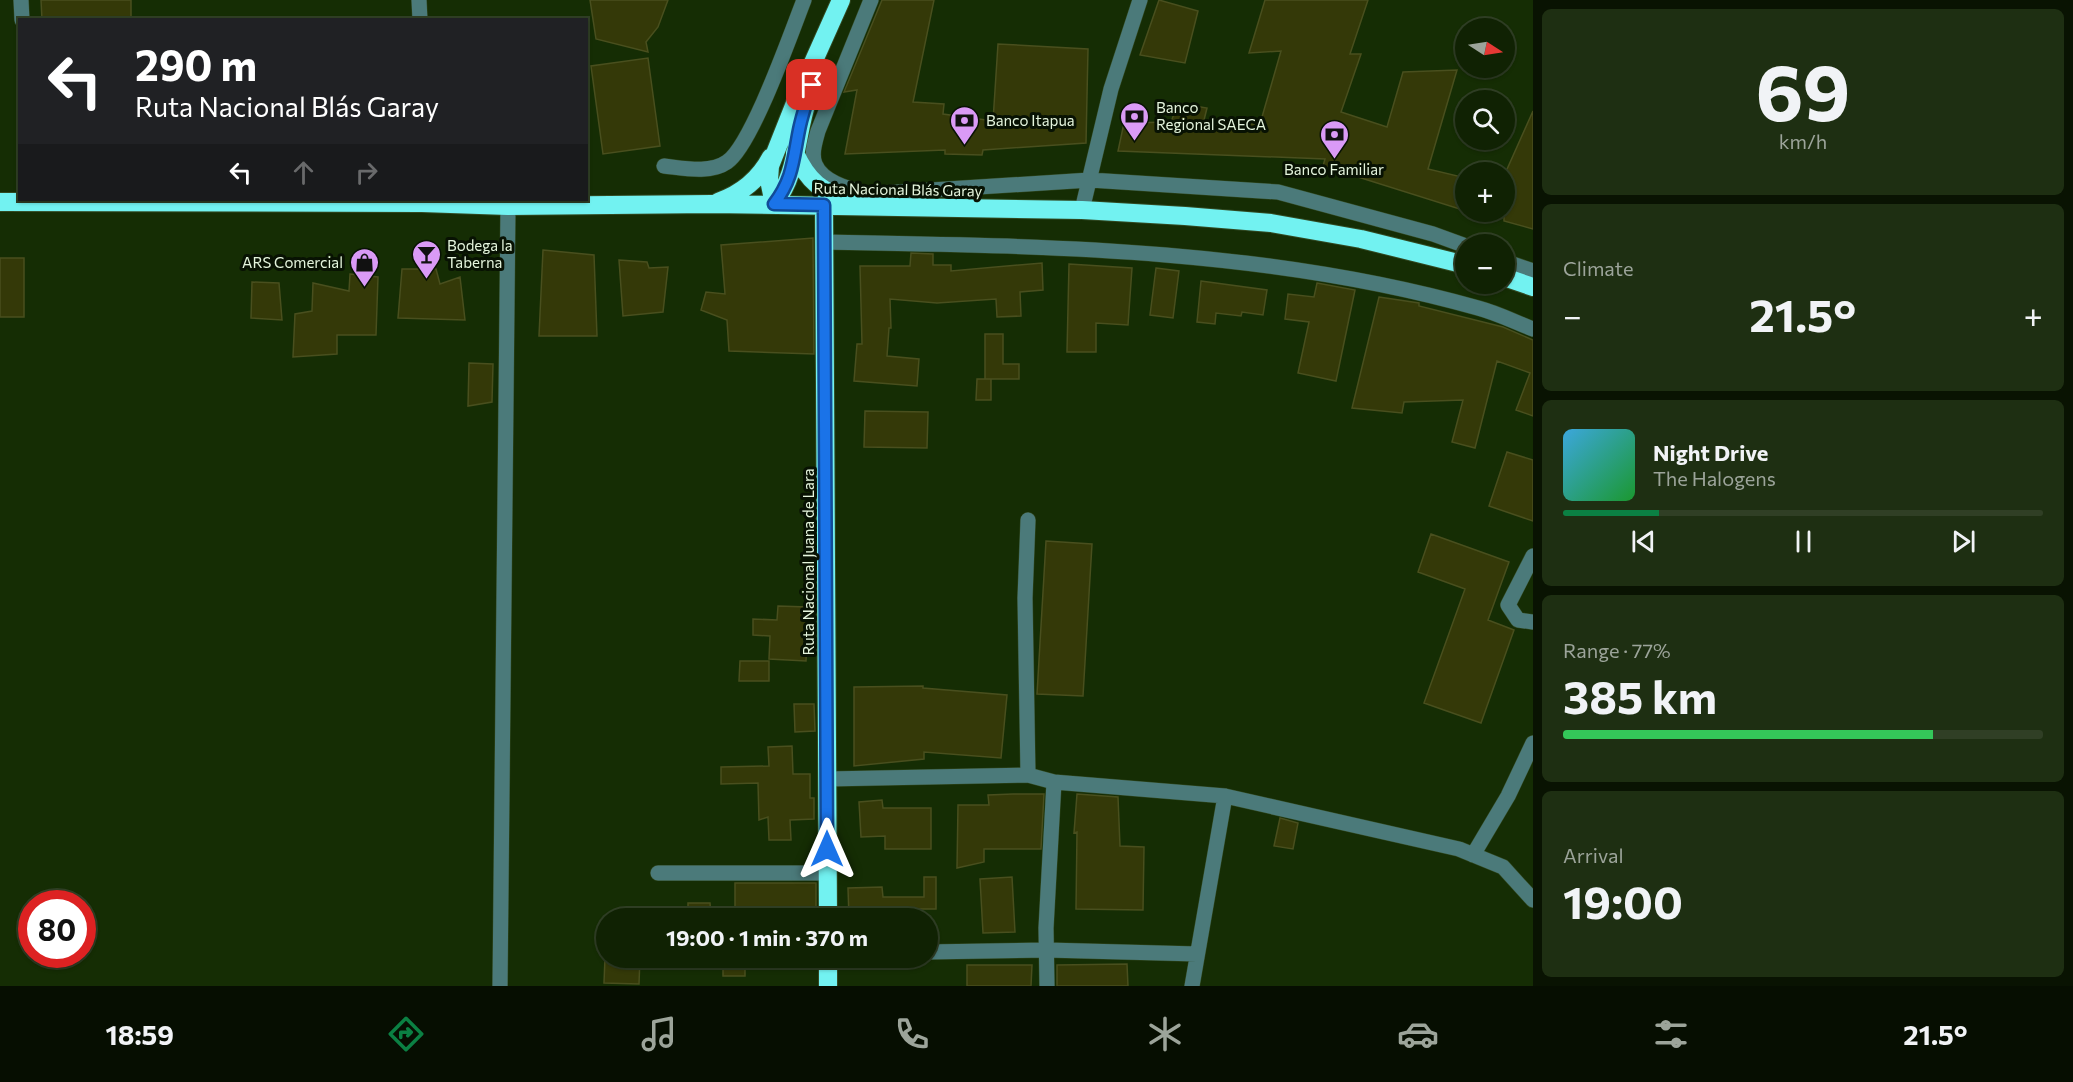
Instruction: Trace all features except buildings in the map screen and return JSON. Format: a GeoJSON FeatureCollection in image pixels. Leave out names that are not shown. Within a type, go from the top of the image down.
{"type":"FeatureCollection","features":[{"type":"Feature","properties":{"kind":"highway"},"geometry":{"type":"LineString","coordinates":[[712,204],[739,192],[751,183],[770,161],[841,0]]}},
{"type":"Feature","properties":{"kind":"highway"},"geometry":{"type":"LineString","coordinates":[[774,204],[789,182],[805,107],[841,0]]}},
{"type":"Feature","properties":{"kind":"highway"},"geometry":{"type":"LineString","coordinates":[[774,204],[769,180],[770,166],[776,148]]}},
{"type":"Feature","properties":{"kind":"highway"},"geometry":{"type":"LineString","coordinates":[[795,153],[807,175],[815,184],[826,192],[864,205]]}},
{"type":"Feature","properties":{"kind":"highway","name":"Ruta Nacional Blás Garay"},"geometry":{"type":"LineString","coordinates":[[0,202],[422,201],[508,206],[774,204],[1082,210],[1271,223],[1361,239],[1455,262]]}},
{"type":"Feature","properties":{"kind":"highway","name":"Ruta Nacional Juana de Lara"},"geometry":{"type":"LineString","coordinates":[[824,205],[826,242],[828,908]]}},
{"type":"Feature","properties":{"kind":"highway"},"geometry":{"type":"LineString","coordinates":[[1515,281],[1533,287]]}},
{"type":"Feature","properties":{"kind":"highway"},"geometry":{"type":"LineString","coordinates":[[828,968],[828,986]]}},
{"type":"Feature","properties":{"kind":"street"},"geometry":{"type":"LineString","coordinates":[[21,0],[22,18]]}},
{"type":"Feature","properties":{"kind":"street"},"geometry":{"type":"LineString","coordinates":[[420,0],[420,18]]}},
{"type":"Feature","properties":{"kind":"street"},"geometry":{"type":"LineString","coordinates":[[663,166],[701,169],[717,167],[727,162],[739,151],[752,128],[804,0]]}},
{"type":"Feature","properties":{"kind":"street"},"geometry":{"type":"LineString","coordinates":[[871,0],[818,131],[813,152],[815,165],[827,178],[845,188],[868,194],[1090,180],[1278,192],[1455,242]]}},
{"type":"Feature","properties":{"kind":"street"},"geometry":{"type":"LineString","coordinates":[[1082,210],[1111,89],[1140,0]]}},
{"type":"Feature","properties":{"kind":"street"},"geometry":{"type":"LineString","coordinates":[[500,986],[508,206]]}},
{"type":"Feature","properties":{"kind":"street"},"geometry":{"type":"LineString","coordinates":[[826,242],[1026,246],[1178,255],[1277,267],[1372,283],[1480,308],[1533,329]]}},
{"type":"Feature","properties":{"kind":"street"},"geometry":{"type":"LineString","coordinates":[[1515,265],[1533,271]]}},
{"type":"Feature","properties":{"kind":"street"},"geometry":{"type":"LineString","coordinates":[[1028,520],[1025,598],[1028,775]]}},
{"type":"Feature","properties":{"kind":"street"},"geometry":{"type":"LineString","coordinates":[[1533,556],[1508,605],[1518,620],[1533,622]]}},
{"type":"Feature","properties":{"kind":"street"},"geometry":{"type":"LineString","coordinates":[[1473,855],[1508,796],[1533,743]]}},
{"type":"Feature","properties":{"kind":"street"},"geometry":{"type":"LineString","coordinates":[[827,779],[1028,775],[1054,782],[1225,796],[1459,849],[1503,867],[1533,900]]}},
{"type":"Feature","properties":{"kind":"street"},"geometry":{"type":"LineString","coordinates":[[1047,986],[1046,928],[1054,782]]}},
{"type":"Feature","properties":{"kind":"street"},"geometry":{"type":"LineString","coordinates":[[1192,986],[1225,796]]}},
{"type":"Feature","properties":{"kind":"street"},"geometry":{"type":"LineString","coordinates":[[658,873],[827,873]]}},
{"type":"Feature","properties":{"kind":"street"},"geometry":{"type":"LineString","coordinates":[[938,952],[1047,950],[1197,954]]}},
{"type":"Feature","properties":{"kind":"place","name":"Banco Regional SAECA"},"geometry":{"type":"Point","coordinates":[1135,142]}},
{"type":"Feature","properties":{"kind":"place","name":"Banco Itapua"},"geometry":{"type":"Point","coordinates":[965,146]}},
{"type":"Feature","properties":{"kind":"place","name":"Banco Familiar"},"geometry":{"type":"Point","coordinates":[1334,160]}},
{"type":"Feature","properties":{"kind":"place","name":"Bodega la Taberna"},"geometry":{"type":"Point","coordinates":[426,280]}},
{"type":"Feature","properties":{"kind":"place","name":"ARS Comercial"},"geometry":{"type":"Point","coordinates":[364,288]}},
{"type":"Feature","properties":{"kind":"route"},"geometry":{"type":"LineString","coordinates":[[812,85],[799,130],[789,182],[774,204],[824,205],[826,242],[827,849]]}}]}
